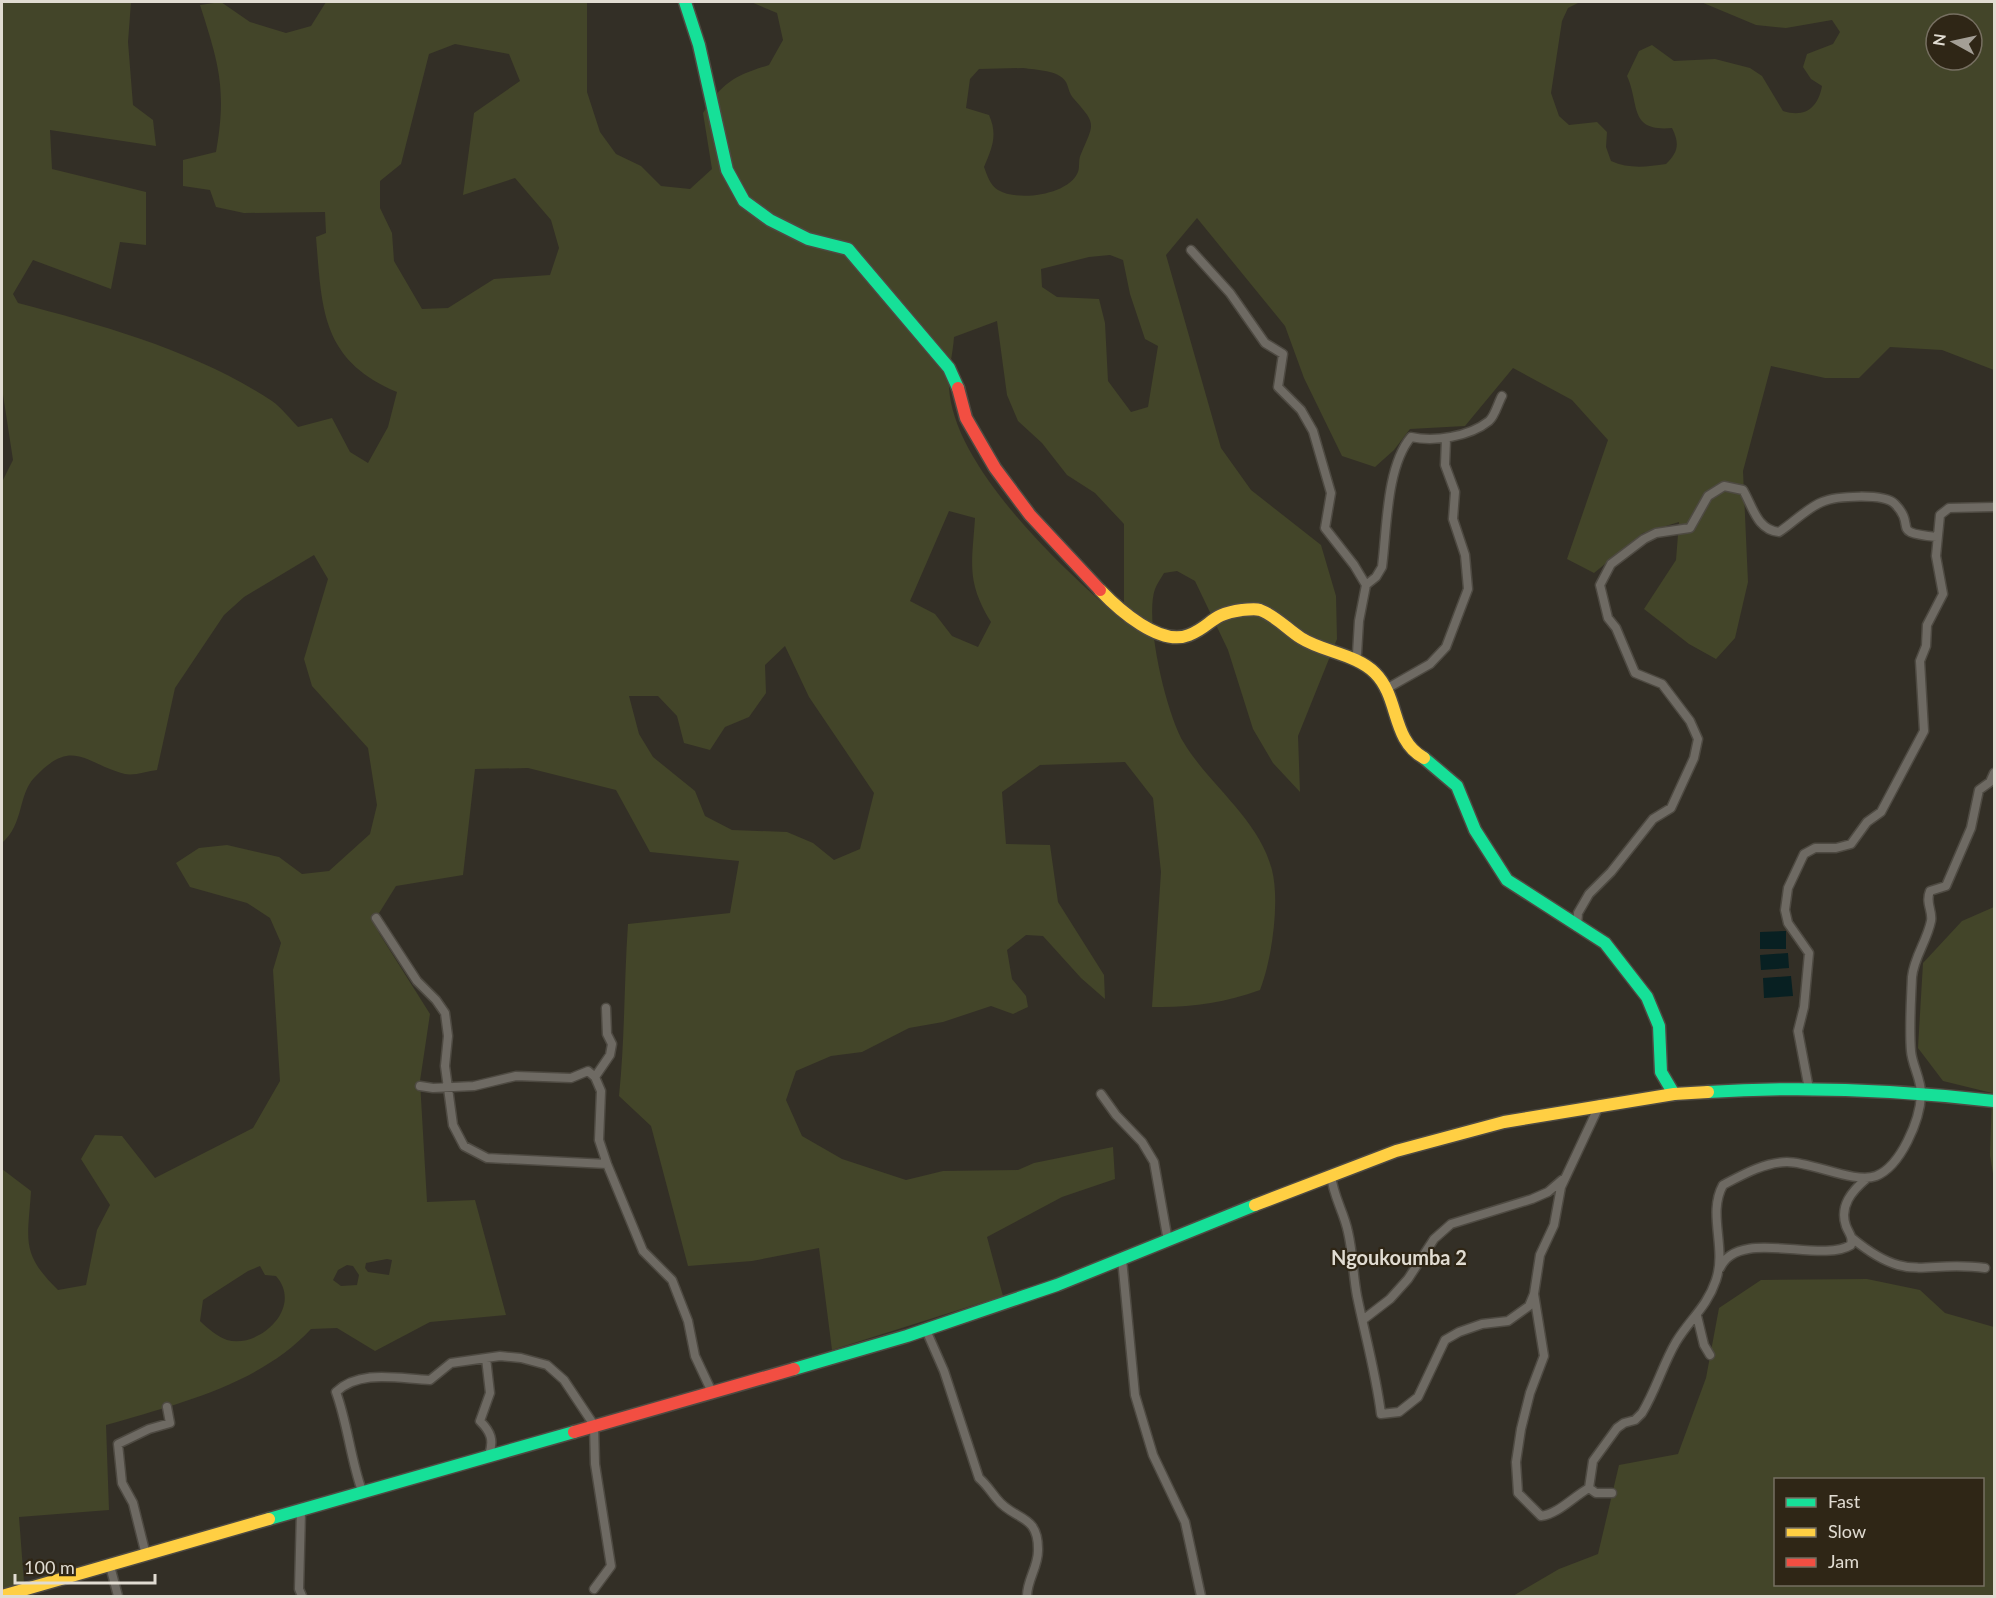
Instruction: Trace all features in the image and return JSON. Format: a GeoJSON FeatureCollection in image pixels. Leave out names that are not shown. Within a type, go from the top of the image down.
{"type":"FeatureCollection","features":[{"type":"Feature","properties":{"kind":"main road"},"geometry":{"type":"LineString","coordinates":[[685,2],[699,45],[727,170],[744,201],[770,220],[808,239],[848,249],[865,266],[949,368],[962,397],[966,418],[995,468],[1030,515],[1119,610],[1159,634],[1179,638],[1190,635],[1216,616],[1227,612],[1256,609],[1271,615],[1302,639],[1351,659],[1375,674],[1386,689],[1402,737],[1415,753],[1431,762],[1457,786],[1475,830],[1498,869],[1507,879],[1577,927],[1605,943],[1647,997],[1659,1026],[1661,1071],[1674,1094]]}},
{"type":"Feature","properties":{"kind":"main road"},"geometry":{"type":"LineString","coordinates":[[2,1596],[301,1511],[362,1491],[903,1333],[926,1330],[993,1308],[1122,1259],[1396,1151],[1493,1124],[1600,1104],[1674,1094],[1770,1088],[1922,1093],[1995,1101]]}},
{"type":"Feature","properties":{"kind":"street"},"geometry":{"type":"LineString","coordinates":[[1191,250],[1230,293],[1264,343],[1282,354],[1278,387],[1301,410],[1313,431],[1331,493],[1325,528],[1354,565],[1366,585]]}},
{"type":"Feature","properties":{"kind":"street"},"geometry":{"type":"LineString","coordinates":[[1351,659],[1357,654],[1359,621],[1366,585],[1376,577],[1382,567],[1392,484],[1403,446],[1411,436],[1426,440],[1446,439],[1490,420],[1502,396]]}},
{"type":"Feature","properties":{"kind":"street"},"geometry":{"type":"LineString","coordinates":[[1386,689],[1430,664],[1446,646],[1468,590],[1465,555],[1453,519],[1455,492],[1445,465],[1446,439]]}},
{"type":"Feature","properties":{"kind":"street"},"geometry":{"type":"LineString","coordinates":[[1577,927],[1578,913],[1589,894],[1611,872],[1653,819],[1671,808],[1694,758],[1698,739],[1690,721],[1662,684],[1635,673],[1603,601],[1600,585],[1611,564],[1656,533],[1690,528],[1708,496],[1724,486],[1743,490],[1760,524],[1768,531],[1779,532],[1822,502],[1875,497],[1889,499],[1897,506],[1906,530],[1912,535],[1937,537]]}},
{"type":"Feature","properties":{"kind":"street"},"geometry":{"type":"LineString","coordinates":[[1809,1089],[1798,1031],[1804,1007],[1809,953],[1788,922],[1785,910],[1788,888],[1804,854],[1815,848],[1836,848],[1851,844],[1867,822],[1881,812],[1924,731],[1920,661],[1926,646],[1927,625],[1943,594],[1936,556],[1940,515],[1949,508],[1995,507]]}},
{"type":"Feature","properties":{"kind":"street"},"geometry":{"type":"LineString","coordinates":[[1589,1488],[1593,1461],[1617,1428],[1635,1420],[1642,1413],[1676,1342],[1697,1316],[1723,1262],[1739,1253],[1761,1248],[1836,1252],[1851,1245],[1852,1238],[1844,1214],[1846,1203],[1854,1189],[1866,1179],[1878,1175],[1899,1156],[1911,1131],[1922,1093],[1911,1052],[1912,975],[1932,919],[1927,898],[1930,891],[1946,886],[1971,828],[1979,790],[1990,782],[1995,772]]}},
{"type":"Feature","properties":{"kind":"street"},"geometry":{"type":"LineString","coordinates":[[376,918],[412,973],[444,1013],[448,1087],[453,1125],[464,1146],[487,1158],[607,1164]]}},
{"type":"Feature","properties":{"kind":"street"},"geometry":{"type":"LineString","coordinates":[[595,1077],[610,1055],[612,1044],[607,1035],[606,1008]]}},
{"type":"Feature","properties":{"kind":"street"},"geometry":{"type":"LineString","coordinates":[[420,1086],[474,1086],[516,1076],[571,1078],[588,1071],[595,1077],[601,1091],[599,1140],[607,1164],[643,1251],[672,1280],[688,1321],[695,1356],[711,1390]]}},
{"type":"Feature","properties":{"kind":"street"},"geometry":{"type":"LineString","coordinates":[[1101,1094],[1116,1115],[1142,1142],[1154,1162],[1168,1241]]}},
{"type":"Feature","properties":{"kind":"street"},"geometry":{"type":"LineString","coordinates":[[1331,1175],[1333,1193],[1345,1220],[1349,1236],[1356,1290],[1364,1319],[1381,1414],[1399,1412],[1418,1397],[1445,1340],[1482,1324],[1508,1321],[1529,1306],[1534,1294],[1540,1255],[1554,1225],[1564,1178],[1600,1104]]}},
{"type":"Feature","properties":{"kind":"street"},"geometry":{"type":"LineString","coordinates":[[1716,1279],[1720,1248],[1715,1207],[1723,1185],[1762,1167],[1786,1162],[1806,1164],[1866,1179]]}},
{"type":"Feature","properties":{"kind":"street"},"geometry":{"type":"LineString","coordinates":[[1364,1319],[1390,1299],[1408,1279],[1434,1239],[1451,1224],[1532,1199],[1548,1192],[1564,1178]]}},
{"type":"Feature","properties":{"kind":"street"},"geometry":{"type":"LineString","coordinates":[[1852,1238],[1894,1266],[1917,1270],[1962,1265],[1986,1268]]}},
{"type":"Feature","properties":{"kind":"street"},"geometry":{"type":"LineString","coordinates":[[1122,1259],[1135,1395],[1153,1455],[1185,1522],[1201,1596]]}},
{"type":"Feature","properties":{"kind":"street"},"geometry":{"type":"LineString","coordinates":[[1534,1294],[1544,1356],[1530,1394],[1521,1429],[1516,1462],[1518,1493],[1541,1516],[1551,1515],[1567,1500],[1589,1488]]}},
{"type":"Feature","properties":{"kind":"street"},"geometry":{"type":"LineString","coordinates":[[1697,1316],[1704,1345],[1710,1355]]}},
{"type":"Feature","properties":{"kind":"street"},"geometry":{"type":"LineString","coordinates":[[926,1330],[944,1371],[980,1478],[992,1489],[998,1501],[1031,1522],[1037,1537],[1038,1552],[1027,1596]]}},
{"type":"Feature","properties":{"kind":"street"},"geometry":{"type":"LineString","coordinates":[[486,1358],[490,1393],[480,1420],[489,1430],[493,1444],[489,1455]]}},
{"type":"Feature","properties":{"kind":"street"},"geometry":{"type":"LineString","coordinates":[[362,1491],[351,1458],[344,1415],[336,1392],[348,1381],[390,1376],[430,1380],[451,1363],[486,1358],[521,1358],[547,1365],[564,1380],[594,1425],[595,1464],[611,1566],[594,1589]]}},
{"type":"Feature","properties":{"kind":"street"},"geometry":{"type":"LineString","coordinates":[[146,1555],[134,1503],[122,1483],[118,1444],[149,1429],[170,1423],[167,1407]]}},
{"type":"Feature","properties":{"kind":"street"},"geometry":{"type":"LineString","coordinates":[[1589,1488],[1596,1493],[1612,1493]]}},
{"type":"Feature","properties":{"kind":"street"},"geometry":{"type":"LineString","coordinates":[[301,1511],[299,1588],[302,1596]]}},
{"type":"Feature","properties":{"kind":"street"},"geometry":{"type":"LineString","coordinates":[[110,1566],[118,1596]]}},
{"type":"Feature","properties":{"kind":"green space"},"geometry":{"type":"Polygon","coordinates":[[[2,2],[131,2],[128,42],[133,105],[153,120],[156,146],[50,130],[52,169],[146,192],[146,245],[120,242],[111,289],[33,260],[13,294],[18,303],[117,331],[181,354],[243,383],[272,401],[298,427],[332,418],[350,452],[368,463],[388,427],[397,392],[372,379],[353,364],[340,348],[330,330],[320,287],[316,237],[326,233],[325,212],[244,213],[216,207],[210,190],[183,186],[183,160],[216,152],[221,111],[216,61],[200,5],[221,2],[250,22],[286,33],[311,26],[326,2],[587,2],[587,92],[600,132],[616,154],[641,166],[661,186],[690,189],[712,169],[703,113],[723,87],[738,77],[769,65],[783,40],[777,13],[751,2],[1580,2],[1568,8],[1562,21],[1551,93],[1559,116],[1569,125],[1597,122],[1607,132],[1606,147],[1611,161],[1638,167],[1666,164],[1673,156],[1677,143],[1672,128],[1648,126],[1642,121],[1627,76],[1639,51],[1652,45],[1674,61],[1715,59],[1750,68],[1762,76],[1783,111],[1804,112],[1814,105],[1820,94],[1822,86],[1811,79],[1803,67],[1807,54],[1833,44],[1840,32],[1832,20],[1786,28],[1756,25],[1701,2],[1994,2],[1994,370],[1942,350],[1890,347],[1859,378],[1825,378],[1771,366],[1743,471],[1748,582],[1735,638],[1716,659],[1689,644],[1644,609],[1676,560],[1679,522],[1643,533],[1594,573],[1567,559],[1608,440],[1572,400],[1513,368],[1465,426],[1410,429],[1394,450],[1375,467],[1342,456],[1304,378],[1285,326],[1197,218],[1166,255],[1221,448],[1251,490],[1321,545],[1336,596],[1337,639],[1298,736],[1300,792],[1273,763],[1253,729],[1228,650],[1195,581],[1177,571],[1164,573],[1155,589],[1152,603],[1152,622],[1159,668],[1177,730],[1195,759],[1256,835],[1266,852],[1272,870],[1275,898],[1274,930],[1260,990],[1206,1004],[1152,1007],[1161,872],[1153,798],[1125,762],[1040,765],[1002,792],[1006,844],[1050,845],[1058,902],[1104,975],[1105,999],[1081,978],[1043,936],[1026,935],[1007,950],[1012,979],[1026,996],[1028,1007],[1013,1014],[991,1006],[943,1022],[909,1028],[862,1052],[831,1056],[796,1071],[786,1100],[802,1136],[842,1159],[906,1180],[943,1171],[1018,1170],[1034,1163],[1113,1147],[1115,1179],[1062,1197],[987,1237],[1003,1296],[832,1350],[819,1248],[752,1261],[688,1266],[651,1126],[619,1096],[628,924],[730,913],[739,861],[650,852],[616,790],[528,768],[475,769],[463,875],[396,886],[376,918],[379,933],[430,1014],[420,1081],[427,1202],[475,1200],[506,1315],[430,1322],[375,1351],[337,1328],[311,1329],[267,1365],[242,1378],[188,1400],[106,1425],[109,1510],[19,1517],[25,1596],[2,1596],[2,1169],[31,1191],[29,1245],[37,1266],[58,1290],[86,1285],[97,1230],[110,1205],[81,1159],[95,1135],[122,1136],[155,1178],[253,1128],[280,1081],[273,970],[281,943],[270,918],[247,903],[190,887],[176,863],[199,848],[227,845],[279,857],[302,874],[329,871],[370,834],[377,805],[368,748],[312,686],[304,659],[328,579],[314,555],[244,597],[224,615],[175,688],[157,770],[125,774],[79,756],[59,758],[47,765],[29,785],[18,819],[2,843],[2,482],[13,460],[2,388],[2,2]],[[455,44],[429,54],[401,164],[380,181],[380,208],[392,233],[394,261],[422,309],[448,308],[494,279],[550,275],[559,248],[551,220],[515,178],[463,195],[474,113],[520,81],[509,54],[455,44]],[[1023,68],[979,69],[970,79],[966,108],[989,115],[992,122],[993,141],[984,167],[995,188],[1007,194],[1029,196],[1054,191],[1073,180],[1078,172],[1080,156],[1091,125],[1087,114],[1071,95],[1063,78],[1047,71],[1023,68]],[[1110,255],[1089,257],[1041,269],[1042,287],[1057,297],[1099,299],[1105,323],[1108,381],[1131,412],[1148,407],[1158,346],[1145,339],[1130,294],[1123,260],[1110,255]],[[997,321],[954,337],[949,387],[955,418],[970,451],[991,484],[1016,516],[1073,576],[1124,622],[1124,524],[1095,493],[1067,475],[1042,443],[1018,421],[1007,395],[997,321]],[[949,511],[910,601],[935,614],[952,636],[978,647],[991,622],[978,595],[972,572],[975,518],[949,511]],[[785,646],[765,665],[766,693],[749,717],[725,727],[710,750],[684,743],[677,716],[658,696],[629,696],[639,734],[653,757],[695,791],[705,816],[732,830],[787,832],[813,843],[834,860],[860,849],[874,793],[809,697],[785,646]],[[387,1259],[366,1263],[365,1268],[368,1272],[389,1275],[392,1260],[387,1259]],[[347,1265],[338,1270],[333,1280],[341,1286],[357,1285],[359,1275],[353,1266],[347,1265]],[[260,1266],[248,1271],[203,1300],[200,1321],[220,1337],[239,1341],[264,1332],[281,1313],[285,1301],[283,1288],[276,1276],[265,1275],[260,1266]]]}},
{"type":"Feature","properties":{"kind":"green space"},"geometry":{"type":"Polygon","coordinates":[[[1994,907],[1994,1180],[1990,1155],[1992,1093],[1943,1081],[1918,1048],[1923,963],[1962,921],[1994,907]]]}},
{"type":"Feature","properties":{"kind":"green space"},"geometry":{"type":"Polygon","coordinates":[[[1867,1279],[1920,1290],[1945,1313],[1994,1327],[1994,1596],[1513,1596],[1559,1569],[1598,1554],[1619,1465],[1678,1454],[1706,1378],[1719,1308],[1761,1280],[1867,1279]]]}},
{"type":"Feature","properties":{"kind":"water"},"geometry":{"type":"Polygon","coordinates":[[[1786,931],[1786,949],[1760,949],[1760,932],[1786,931]]]}},
{"type":"Feature","properties":{"kind":"water"},"geometry":{"type":"Polygon","coordinates":[[[1788,953],[1789,968],[1761,970],[1760,955],[1788,953]]]}},
{"type":"Feature","properties":{"kind":"water"},"geometry":{"type":"Polygon","coordinates":[[[1791,976],[1793,996],[1764,998],[1763,978],[1791,976]]]}},
{"type":"Feature","properties":{"kind":"traffic: fast"},"geometry":{"type":"LineString","coordinates":[[685,2],[699,45],[727,170],[744,201],[770,220],[808,239],[848,249],[949,368],[958,388]]}},
{"type":"Feature","properties":{"kind":"traffic: fast"},"geometry":{"type":"LineString","coordinates":[[1424,758],[1457,786],[1475,830],[1507,880],[1605,943],[1647,997],[1659,1026],[1661,1072],[1674,1094]]}},
{"type":"Feature","properties":{"kind":"traffic: fast"},"geometry":{"type":"LineString","coordinates":[[1708,1092],[1779,1089],[1851,1090],[1994,1101]]}},
{"type":"Feature","properties":{"kind":"traffic: fast"},"geometry":{"type":"LineString","coordinates":[[794,1369],[907,1336],[1057,1285],[1255,1205]]}},
{"type":"Feature","properties":{"kind":"traffic: fast"},"geometry":{"type":"LineString","coordinates":[[269,1519],[574,1432]]}},
{"type":"Feature","properties":{"kind":"traffic: slow"},"geometry":{"type":"LineString","coordinates":[[1100,590],[1128,616],[1165,636],[1189,635],[1223,614],[1256,609],[1276,619],[1310,643],[1359,661],[1375,673],[1383,683],[1406,741],[1424,758]]}},
{"type":"Feature","properties":{"kind":"traffic: slow"},"geometry":{"type":"LineString","coordinates":[[1255,1205],[1396,1151],[1504,1122],[1674,1094],[1708,1092]]}},
{"type":"Feature","properties":{"kind":"traffic: slow"},"geometry":{"type":"LineString","coordinates":[[2,1596],[269,1519]]}},
{"type":"Feature","properties":{"kind":"traffic: jam"},"geometry":{"type":"LineString","coordinates":[[958,388],[966,418],[995,468],[1030,515],[1100,590]]}},
{"type":"Feature","properties":{"kind":"traffic: jam"},"geometry":{"type":"LineString","coordinates":[[574,1432],[794,1369]]}},
{"type":"Feature","properties":{"kind":"district","name":"Ngoukoumba 2"},"geometry":{"type":"Point","coordinates":[1399,1258]}}]}
